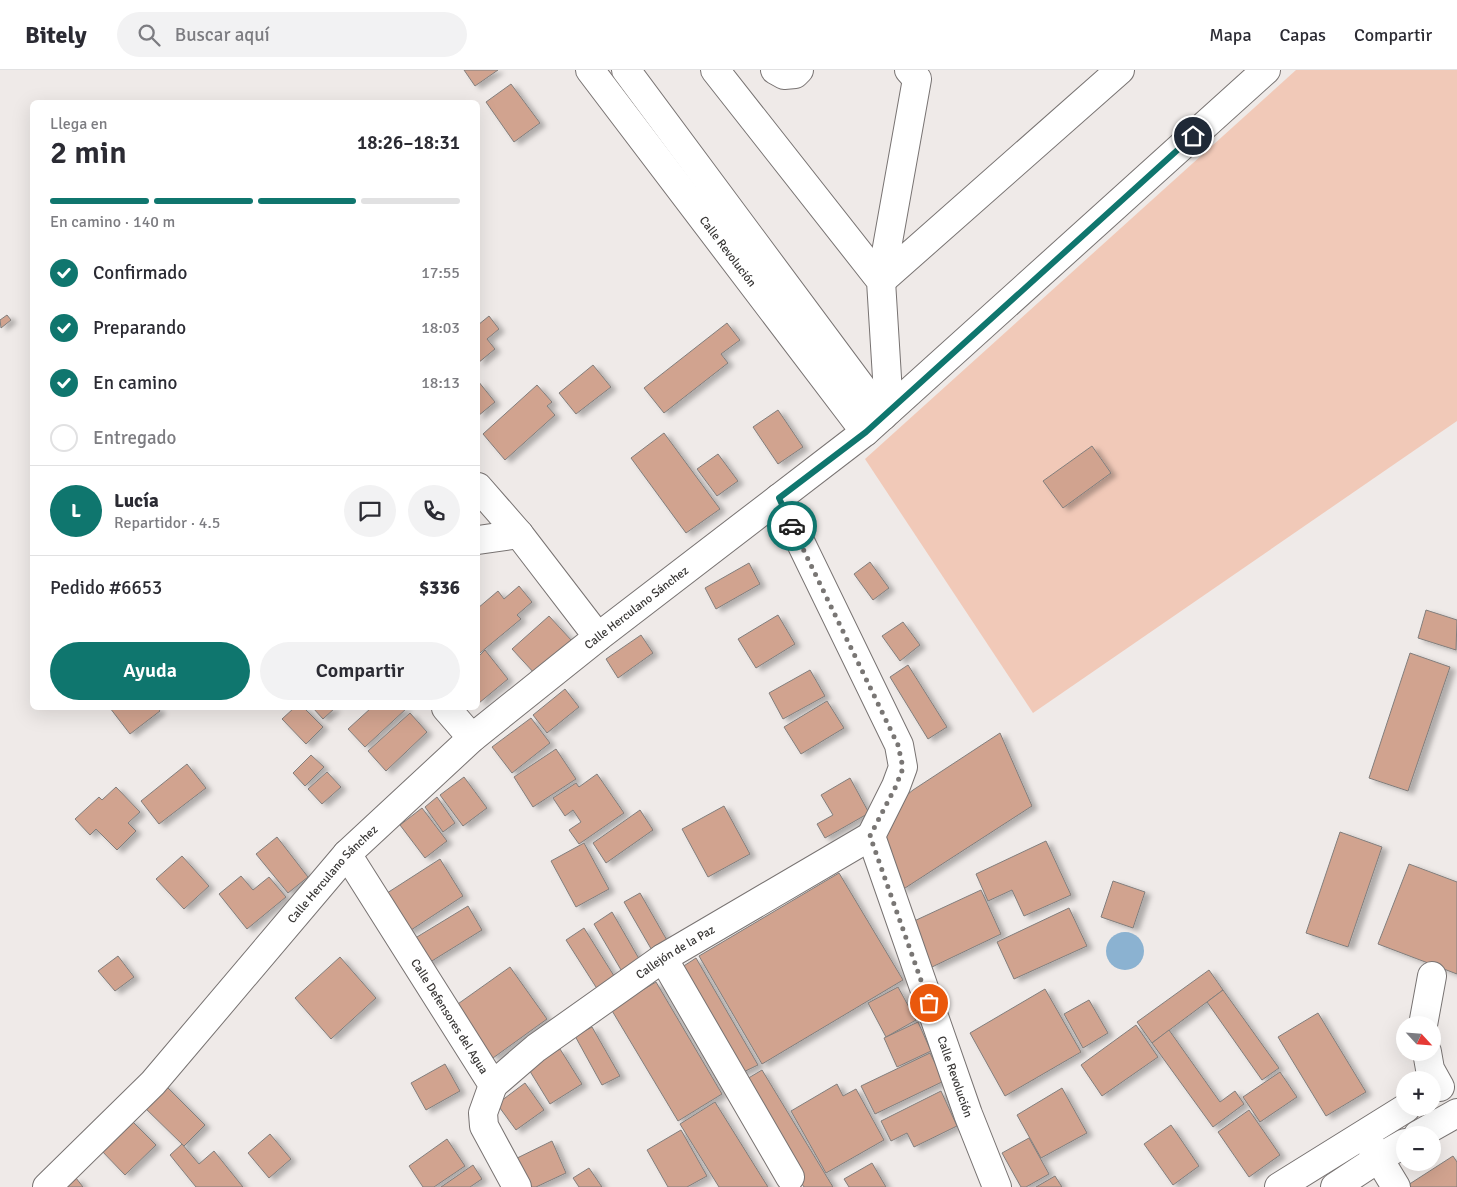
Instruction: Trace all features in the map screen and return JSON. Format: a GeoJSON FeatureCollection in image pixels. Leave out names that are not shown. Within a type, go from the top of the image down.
{"type":"FeatureCollection","features":[{"type":"Feature","properties":{"kind":"street","name":"Calle Revolución"},"geometry":{"type":"LineString","coordinates":[[590,70],[879,419]]}},
{"type":"Feature","properties":{"kind":"street","name":"Calle Revolución"},"geometry":{"type":"LineString","coordinates":[[626,70],[879,419]]}},
{"type":"Feature","properties":{"kind":"street"},"geometry":{"type":"LineString","coordinates":[[715,70],[881,281]]}},
{"type":"Feature","properties":{"kind":"street"},"geometry":{"type":"LineString","coordinates":[[775,70],[784,76],[795,74],[799,70]]}},
{"type":"Feature","properties":{"kind":"street"},"geometry":{"type":"LineString","coordinates":[[879,419],[881,281],[917,79],[909,70]]}},
{"type":"Feature","properties":{"kind":"street"},"geometry":{"type":"LineString","coordinates":[[881,281],[1120,70]]}},
{"type":"Feature","properties":{"kind":"street","name":"Calle Herculano Sánchez"},"geometry":{"type":"LineString","coordinates":[[47,1187],[153,1083],[347,854],[472,738],[598,637],[879,419],[1266,70]]}},
{"type":"Feature","properties":{"kind":"street"},"geometry":{"type":"LineString","coordinates":[[480,489],[519,534],[598,637]]}},
{"type":"Feature","properties":{"kind":"street"},"geometry":{"type":"LineString","coordinates":[[779,498],[898,745],[903,768],[896,786],[870,836]]}},
{"type":"Feature","properties":{"kind":"street"},"geometry":{"type":"LineString","coordinates":[[480,540],[519,534]]}},
{"type":"Feature","properties":{"kind":"street"},"geometry":{"type":"LineString","coordinates":[[448,710],[472,738]]}},
{"type":"Feature","properties":{"kind":"street","name":"Calle Revolución"},"geometry":{"type":"LineString","coordinates":[[870,836],[968,1114],[997,1187]]}},
{"type":"Feature","properties":{"kind":"street","name":"Callejón de la Paz"},"geometry":{"type":"LineString","coordinates":[[492,1085],[536,1048],[663,958],[870,836]]}},
{"type":"Feature","properties":{"kind":"street","name":"Calle Defensores del Agua"},"geometry":{"type":"LineString","coordinates":[[347,854],[492,1085],[483,1113],[484,1126],[517,1187]]}},
{"type":"Feature","properties":{"kind":"street"},"geometry":{"type":"LineString","coordinates":[[663,958],[790,1177]]}},
{"type":"Feature","properties":{"kind":"street"},"geometry":{"type":"LineString","coordinates":[[1425,1016],[1432,976]]}},
{"type":"Feature","properties":{"kind":"street"},"geometry":{"type":"LineString","coordinates":[[1428,1061],[1430,1070],[1443,1085]]}},
{"type":"Feature","properties":{"kind":"street"},"geometry":{"type":"LineString","coordinates":[[1434,1126],[1457,1113]]}},
{"type":"Feature","properties":{"kind":"street"},"geometry":{"type":"LineString","coordinates":[[1279,1187],[1396,1114]]}},
{"type":"Feature","properties":{"kind":"street"},"geometry":{"type":"LineString","coordinates":[[1364,1134],[1396,1187]]}},
{"type":"Feature","properties":{"kind":"street"},"geometry":{"type":"LineString","coordinates":[[1335,1187],[1396,1148]]}},
{"type":"Feature","properties":{"kind":"shaded area"},"geometry":{"type":"Polygon","coordinates":[[[1296,70],[1457,70],[1457,421],[1033,713],[865,459],[1296,70]]]}},
{"type":"Feature","properties":{"kind":"water"},"geometry":{"type":"Polygon","coordinates":[[[1125,932],[1139,937],[1144,951],[1139,965],[1125,970],[1111,965],[1106,951],[1111,937],[1125,932]]]}},
{"type":"Feature","properties":{"kind":"building"},"geometry":{"type":"Polygon","coordinates":[[[464,70],[498,70],[475,86],[464,70]]]}},
{"type":"Feature","properties":{"kind":"building"},"geometry":{"type":"Polygon","coordinates":[[[511,84],[540,123],[514,142],[486,102],[511,84]]]}},
{"type":"Feature","properties":{"kind":"building"},"geometry":{"type":"Polygon","coordinates":[[[7,315],[11,320],[1,328],[0,320],[7,315]]]}},
{"type":"Feature","properties":{"kind":"building"},"geometry":{"type":"Polygon","coordinates":[[[489,316],[499,329],[487,339],[495,349],[480,361],[480,323],[489,316]]]}},
{"type":"Feature","properties":{"kind":"building"},"geometry":{"type":"Polygon","coordinates":[[[727,323],[740,340],[721,354],[728,363],[664,413],[644,388],[727,323]]]}},
{"type":"Feature","properties":{"kind":"building"},"geometry":{"type":"Polygon","coordinates":[[[593,365],[611,387],[576,414],[559,393],[593,365]]]}},
{"type":"Feature","properties":{"kind":"building"},"geometry":{"type":"Polygon","coordinates":[[[480,383],[495,402],[480,414],[480,383]]]}},
{"type":"Feature","properties":{"kind":"building"},"geometry":{"type":"Polygon","coordinates":[[[537,385],[552,402],[547,406],[555,415],[505,460],[483,434],[537,385]]]}},
{"type":"Feature","properties":{"kind":"building"},"geometry":{"type":"Polygon","coordinates":[[[778,410],[803,447],[778,464],[753,427],[778,410]]]}},
{"type":"Feature","properties":{"kind":"building"},"geometry":{"type":"Polygon","coordinates":[[[664,433],[720,509],[686,533],[631,458],[664,433]]]}},
{"type":"Feature","properties":{"kind":"building"},"geometry":{"type":"Polygon","coordinates":[[[1092,446],[1111,473],[1063,508],[1043,481],[1092,446]]]}},
{"type":"Feature","properties":{"kind":"building"},"geometry":{"type":"Polygon","coordinates":[[[718,454],[738,481],[717,496],[697,469],[718,454]]]}},
{"type":"Feature","properties":{"kind":"building"},"geometry":{"type":"Polygon","coordinates":[[[870,562],[889,588],[873,600],[854,574],[870,562]]]}},
{"type":"Feature","properties":{"kind":"building"},"geometry":{"type":"Polygon","coordinates":[[[749,563],[760,584],[716,609],[705,588],[749,563]]]}},
{"type":"Feature","properties":{"kind":"building"},"geometry":{"type":"Polygon","coordinates":[[[519,586],[532,602],[517,615],[521,619],[480,653],[480,606],[498,591],[504,599],[519,586]]]}},
{"type":"Feature","properties":{"kind":"building"},"geometry":{"type":"Polygon","coordinates":[[[1426,610],[1457,620],[1456,650],[1418,638],[1426,610]]]}},
{"type":"Feature","properties":{"kind":"building"},"geometry":{"type":"Polygon","coordinates":[[[778,615],[795,644],[756,668],[738,639],[778,615]]]}},
{"type":"Feature","properties":{"kind":"building"},"geometry":{"type":"Polygon","coordinates":[[[549,616],[572,641],[535,674],[512,649],[549,616]]]}},
{"type":"Feature","properties":{"kind":"building"},"geometry":{"type":"Polygon","coordinates":[[[903,622],[920,645],[900,661],[882,636],[903,622]]]}},
{"type":"Feature","properties":{"kind":"building"},"geometry":{"type":"Polygon","coordinates":[[[641,635],[653,653],[618,678],[606,659],[641,635]]]}},
{"type":"Feature","properties":{"kind":"building"},"geometry":{"type":"Polygon","coordinates":[[[485,650],[508,679],[480,702],[480,655],[485,650]]]}},
{"type":"Feature","properties":{"kind":"building"},"geometry":{"type":"Polygon","coordinates":[[[1410,653],[1450,667],[1408,791],[1369,778],[1410,653]]]}},
{"type":"Feature","properties":{"kind":"building"},"geometry":{"type":"Polygon","coordinates":[[[908,665],[947,727],[928,739],[890,677],[908,665]]]}},
{"type":"Feature","properties":{"kind":"building"},"geometry":{"type":"Polygon","coordinates":[[[810,670],[825,696],[783,719],[769,693],[810,670]]]}},
{"type":"Feature","properties":{"kind":"building"},"geometry":{"type":"Polygon","coordinates":[[[565,689],[579,707],[547,733],[533,715],[565,689]]]}},
{"type":"Feature","properties":{"kind":"building"},"geometry":{"type":"Polygon","coordinates":[[[827,701],[844,728],[801,754],[784,727],[827,701]]]}},
{"type":"Feature","properties":{"kind":"building"},"geometry":{"type":"Polygon","coordinates":[[[112,710],[159,710],[160,711],[130,734],[112,710]]]}},
{"type":"Feature","properties":{"kind":"building"},"geometry":{"type":"Polygon","coordinates":[[[292,710],[306,710],[323,727],[306,744],[282,719],[292,710]]]}},
{"type":"Feature","properties":{"kind":"building"},"geometry":{"type":"Polygon","coordinates":[[[315,710],[333,710],[323,719],[315,710]]]}},
{"type":"Feature","properties":{"kind":"building"},"geometry":{"type":"Polygon","coordinates":[[[369,710],[405,710],[365,747],[348,729],[369,710]]]}},
{"type":"Feature","properties":{"kind":"building"},"geometry":{"type":"Polygon","coordinates":[[[410,713],[427,732],[386,771],[368,751],[410,713]]]}},
{"type":"Feature","properties":{"kind":"building"},"geometry":{"type":"Polygon","coordinates":[[[531,718],[550,743],[512,773],[492,747],[531,718]]]}},
{"type":"Feature","properties":{"kind":"building"},"geometry":{"type":"Polygon","coordinates":[[[1000,733],[1032,806],[902,890],[887,848],[884,829],[889,809],[913,790],[1000,733]]]}},
{"type":"Feature","properties":{"kind":"building"},"geometry":{"type":"Polygon","coordinates":[[[556,749],[576,779],[533,807],[514,777],[556,749]]]}},
{"type":"Feature","properties":{"kind":"building"},"geometry":{"type":"Polygon","coordinates":[[[311,755],[324,767],[305,786],[293,773],[311,755]]]}},
{"type":"Feature","properties":{"kind":"building"},"geometry":{"type":"Polygon","coordinates":[[[187,764],[206,788],[159,824],[141,801],[187,764]]]}},
{"type":"Feature","properties":{"kind":"building"},"geometry":{"type":"Polygon","coordinates":[[[327,772],[341,787],[322,804],[308,789],[327,772]]]}},
{"type":"Feature","properties":{"kind":"building"},"geometry":{"type":"Polygon","coordinates":[[[597,774],[624,813],[579,844],[569,830],[581,822],[573,810],[565,816],[553,798],[576,783],[579,787],[597,774]]]}},
{"type":"Feature","properties":{"kind":"building"},"geometry":{"type":"Polygon","coordinates":[[[464,777],[487,808],[463,826],[440,795],[464,777]]]}},
{"type":"Feature","properties":{"kind":"building"},"geometry":{"type":"Polygon","coordinates":[[[850,778],[869,813],[825,838],[817,824],[833,815],[821,795],[850,778]]]}},
{"type":"Feature","properties":{"kind":"building"},"geometry":{"type":"Polygon","coordinates":[[[116,787],[140,812],[128,823],[136,831],[117,850],[96,829],[90,835],[75,819],[99,797],[102,800],[116,787]]]}},
{"type":"Feature","properties":{"kind":"building"},"geometry":{"type":"Polygon","coordinates":[[[437,797],[455,823],[443,832],[425,807],[437,797]]]}},
{"type":"Feature","properties":{"kind":"building"},"geometry":{"type":"Polygon","coordinates":[[[724,806],[750,854],[708,877],[682,829],[724,806]]]}},
{"type":"Feature","properties":{"kind":"building"},"geometry":{"type":"Polygon","coordinates":[[[422,808],[447,841],[425,858],[400,825],[422,808]]]}},
{"type":"Feature","properties":{"kind":"building"},"geometry":{"type":"Polygon","coordinates":[[[640,810],[653,830],[606,863],[593,843],[640,810]]]}},
{"type":"Feature","properties":{"kind":"building"},"geometry":{"type":"Polygon","coordinates":[[[1340,832],[1382,847],[1348,947],[1306,933],[1340,832]]]}},
{"type":"Feature","properties":{"kind":"building"},"geometry":{"type":"Polygon","coordinates":[[[277,837],[308,877],[288,893],[256,854],[277,837]]]}},
{"type":"Feature","properties":{"kind":"building"},"geometry":{"type":"Polygon","coordinates":[[[1046,841],[1071,895],[1024,916],[1012,890],[988,901],[976,874],[1046,841]]]}},
{"type":"Feature","properties":{"kind":"building"},"geometry":{"type":"Polygon","coordinates":[[[584,843],[609,889],[576,907],[551,861],[584,843]]]}},
{"type":"Feature","properties":{"kind":"building"},"geometry":{"type":"Polygon","coordinates":[[[182,856],[209,886],[184,909],[156,879],[182,856]]]}},
{"type":"Feature","properties":{"kind":"building"},"geometry":{"type":"Polygon","coordinates":[[[440,859],[463,896],[408,932],[384,895],[440,859]]]}},
{"type":"Feature","properties":{"kind":"building"},"geometry":{"type":"Polygon","coordinates":[[[1409,864],[1457,882],[1457,974],[1378,944],[1409,864]]]}},
{"type":"Feature","properties":{"kind":"building"},"geometry":{"type":"Polygon","coordinates":[[[839,873],[903,980],[762,1064],[699,956],[839,873]]]}},
{"type":"Feature","properties":{"kind":"building"},"geometry":{"type":"Polygon","coordinates":[[[241,876],[253,890],[269,877],[286,897],[247,929],[219,894],[241,876]]]}},
{"type":"Feature","properties":{"kind":"building"},"geometry":{"type":"Polygon","coordinates":[[[1113,881],[1145,892],[1133,928],[1101,917],[1113,881]]]}},
{"type":"Feature","properties":{"kind":"building"},"geometry":{"type":"Polygon","coordinates":[[[981,890],[1001,934],[932,967],[912,922],[981,890]]]}},
{"type":"Feature","properties":{"kind":"building"},"geometry":{"type":"Polygon","coordinates":[[[640,893],[672,949],[657,959],[624,902],[640,893]]]}},
{"type":"Feature","properties":{"kind":"building"},"geometry":{"type":"Polygon","coordinates":[[[468,906],[482,930],[427,964],[412,940],[468,906]]]}},
{"type":"Feature","properties":{"kind":"building"},"geometry":{"type":"Polygon","coordinates":[[[1069,908],[1087,946],[1014,979],[997,942],[1069,908]]]}},
{"type":"Feature","properties":{"kind":"building"},"geometry":{"type":"Polygon","coordinates":[[[612,912],[645,969],[627,980],[594,924],[612,912]]]}},
{"type":"Feature","properties":{"kind":"building"},"geometry":{"type":"Polygon","coordinates":[[[584,928],[621,987],[603,998],[566,940],[584,928]]]}},
{"type":"Feature","properties":{"kind":"building"},"geometry":{"type":"Polygon","coordinates":[[[118,956],[134,977],[115,991],[98,971],[118,956]]]}},
{"type":"Feature","properties":{"kind":"building"},"geometry":{"type":"Polygon","coordinates":[[[340,957],[376,998],[331,1039],[295,998],[340,957]]]}},
{"type":"Feature","properties":{"kind":"building"},"geometry":{"type":"Polygon","coordinates":[[[696,958],[758,1065],[735,1076],[676,971],[696,958]]]}},
{"type":"Feature","properties":{"kind":"building"},"geometry":{"type":"Polygon","coordinates":[[[510,967],[547,1019],[493,1058],[455,1006],[510,967]]]}},
{"type":"Feature","properties":{"kind":"building"},"geometry":{"type":"Polygon","coordinates":[[[1209,970],[1223,990],[1152,1043],[1137,1022],[1209,970]]]}},
{"type":"Feature","properties":{"kind":"building"},"geometry":{"type":"Polygon","coordinates":[[[656,982],[722,1094],[678,1121],[611,1009],[656,982]]]}},
{"type":"Feature","properties":{"kind":"building"},"geometry":{"type":"Polygon","coordinates":[[[898,987],[916,1020],[886,1037],[868,1003],[898,987]]]}},
{"type":"Feature","properties":{"kind":"building"},"geometry":{"type":"Polygon","coordinates":[[[1045,989],[1081,1052],[1005,1096],[970,1033],[1045,989]]]}},
{"type":"Feature","properties":{"kind":"building"},"geometry":{"type":"Polygon","coordinates":[[[1223,990],[1279,1068],[1262,1080],[1207,1002],[1223,990]]]}},
{"type":"Feature","properties":{"kind":"building"},"geometry":{"type":"Polygon","coordinates":[[[1089,1000],[1108,1033],[1083,1048],[1064,1014],[1089,1000]]]}},
{"type":"Feature","properties":{"kind":"building"},"geometry":{"type":"Polygon","coordinates":[[[1318,1013],[1366,1092],[1326,1116],[1278,1037],[1318,1013]]]}},
{"type":"Feature","properties":{"kind":"building"},"geometry":{"type":"Polygon","coordinates":[[[918,1022],[931,1051],[897,1067],[884,1038],[918,1022]]]}},
{"type":"Feature","properties":{"kind":"building"},"geometry":{"type":"Polygon","coordinates":[[[1136,1025],[1158,1057],[1102,1096],[1081,1065],[1136,1025]]]}},
{"type":"Feature","properties":{"kind":"building"},"geometry":{"type":"Polygon","coordinates":[[[592,1027],[620,1076],[602,1085],[575,1036],[592,1027]]]}},
{"type":"Feature","properties":{"kind":"building"},"geometry":{"type":"Polygon","coordinates":[[[1169,1030],[1220,1102],[1235,1091],[1244,1104],[1213,1127],[1152,1043],[1169,1030]]]}},
{"type":"Feature","properties":{"kind":"building"},"geometry":{"type":"Polygon","coordinates":[[[560,1049],[582,1084],[550,1104],[528,1068],[560,1049]]]}},
{"type":"Feature","properties":{"kind":"building"},"geometry":{"type":"Polygon","coordinates":[[[930,1053],[944,1081],[875,1114],[861,1086],[930,1053]]]}},
{"type":"Feature","properties":{"kind":"building"},"geometry":{"type":"Polygon","coordinates":[[[445,1064],[460,1091],[426,1110],[411,1083],[445,1064]]]}},
{"type":"Feature","properties":{"kind":"building"},"geometry":{"type":"Polygon","coordinates":[[[762,1070],[833,1187],[804,1187],[740,1083],[762,1070]]]}},
{"type":"Feature","properties":{"kind":"building"},"geometry":{"type":"Polygon","coordinates":[[[1280,1072],[1297,1097],[1260,1122],[1243,1097],[1280,1072]]]}},
{"type":"Feature","properties":{"kind":"building"},"geometry":{"type":"Polygon","coordinates":[[[163,1083],[205,1125],[184,1146],[142,1105],[163,1083]]]}},
{"type":"Feature","properties":{"kind":"building"},"geometry":{"type":"Polygon","coordinates":[[[525,1083],[544,1110],[516,1130],[497,1104],[525,1083]]]}},
{"type":"Feature","properties":{"kind":"building"},"geometry":{"type":"Polygon","coordinates":[[[837,1084],[843,1096],[856,1089],[884,1140],[826,1173],[791,1111],[837,1084]]]}},
{"type":"Feature","properties":{"kind":"building"},"geometry":{"type":"Polygon","coordinates":[[[1062,1088],[1087,1133],[1041,1158],[1017,1115],[1062,1088]]]}},
{"type":"Feature","properties":{"kind":"building"},"geometry":{"type":"Polygon","coordinates":[[[941,1091],[957,1126],[914,1147],[907,1133],[891,1141],[881,1121],[941,1091]]]}},
{"type":"Feature","properties":{"kind":"building"},"geometry":{"type":"Polygon","coordinates":[[[715,1102],[768,1187],[719,1187],[680,1124],[715,1102]]]}},
{"type":"Feature","properties":{"kind":"building"},"geometry":{"type":"Polygon","coordinates":[[[1249,1110],[1280,1155],[1249,1177],[1218,1132],[1249,1110]]]}},
{"type":"Feature","properties":{"kind":"building"},"geometry":{"type":"Polygon","coordinates":[[[130,1119],[156,1145],[125,1175],[100,1149],[130,1119]]]}},
{"type":"Feature","properties":{"kind":"building"},"geometry":{"type":"Polygon","coordinates":[[[1171,1125],[1199,1166],[1173,1185],[1144,1144],[1171,1125]]]}},
{"type":"Feature","properties":{"kind":"building"},"geometry":{"type":"Polygon","coordinates":[[[681,1130],[707,1176],[687,1187],[668,1187],[647,1150],[681,1130]]]}},
{"type":"Feature","properties":{"kind":"building"},"geometry":{"type":"Polygon","coordinates":[[[270,1134],[291,1159],[269,1178],[248,1153],[270,1134]]]}},
{"type":"Feature","properties":{"kind":"building"},"geometry":{"type":"Polygon","coordinates":[[[1029,1138],[1049,1174],[1026,1187],[1021,1187],[1002,1153],[1029,1138]]]}},
{"type":"Feature","properties":{"kind":"building"},"geometry":{"type":"Polygon","coordinates":[[[447,1139],[465,1166],[434,1187],[423,1187],[409,1166],[447,1139]]]}},
{"type":"Feature","properties":{"kind":"building"},"geometry":{"type":"Polygon","coordinates":[[[552,1141],[566,1173],[536,1187],[521,1187],[507,1163],[552,1141]]]}},
{"type":"Feature","properties":{"kind":"building"},"geometry":{"type":"Polygon","coordinates":[[[182,1144],[199,1164],[214,1151],[243,1187],[196,1187],[170,1155],[182,1144]]]}},
{"type":"Feature","properties":{"kind":"building"},"geometry":{"type":"Polygon","coordinates":[[[1453,1156],[1457,1162],[1457,1187],[1409,1187],[1408,1185],[1430,1171],[1441,1171],[1441,1164],[1453,1156]]]}},
{"type":"Feature","properties":{"kind":"building"},"geometry":{"type":"Polygon","coordinates":[[[872,1163],[886,1187],[849,1187],[844,1179],[872,1163]]]}},
{"type":"Feature","properties":{"kind":"building"},"geometry":{"type":"Polygon","coordinates":[[[473,1165],[482,1179],[470,1187],[441,1187],[473,1165]]]}},
{"type":"Feature","properties":{"kind":"building"},"geometry":{"type":"Polygon","coordinates":[[[589,1168],[602,1187],[579,1187],[573,1178],[589,1168]]]}},
{"type":"Feature","properties":{"kind":"building"},"geometry":{"type":"Polygon","coordinates":[[[1055,1176],[1062,1187],[1036,1187],[1055,1176]]]}},
{"type":"Feature","properties":{"kind":"building"},"geometry":{"type":"Polygon","coordinates":[[[76,1178],[83,1187],[66,1187],[76,1178]]]}},
{"type":"Feature","properties":{"kind":"way so far"},"geometry":{"type":"LineString","coordinates":[[792,526],[898,745],[903,768],[896,786],[870,836],[929,1003]]}},
{"type":"Feature","properties":{"kind":"route"},"geometry":{"type":"LineString","coordinates":[[792,526],[779,498],[866,432],[1193,136]]}}]}
